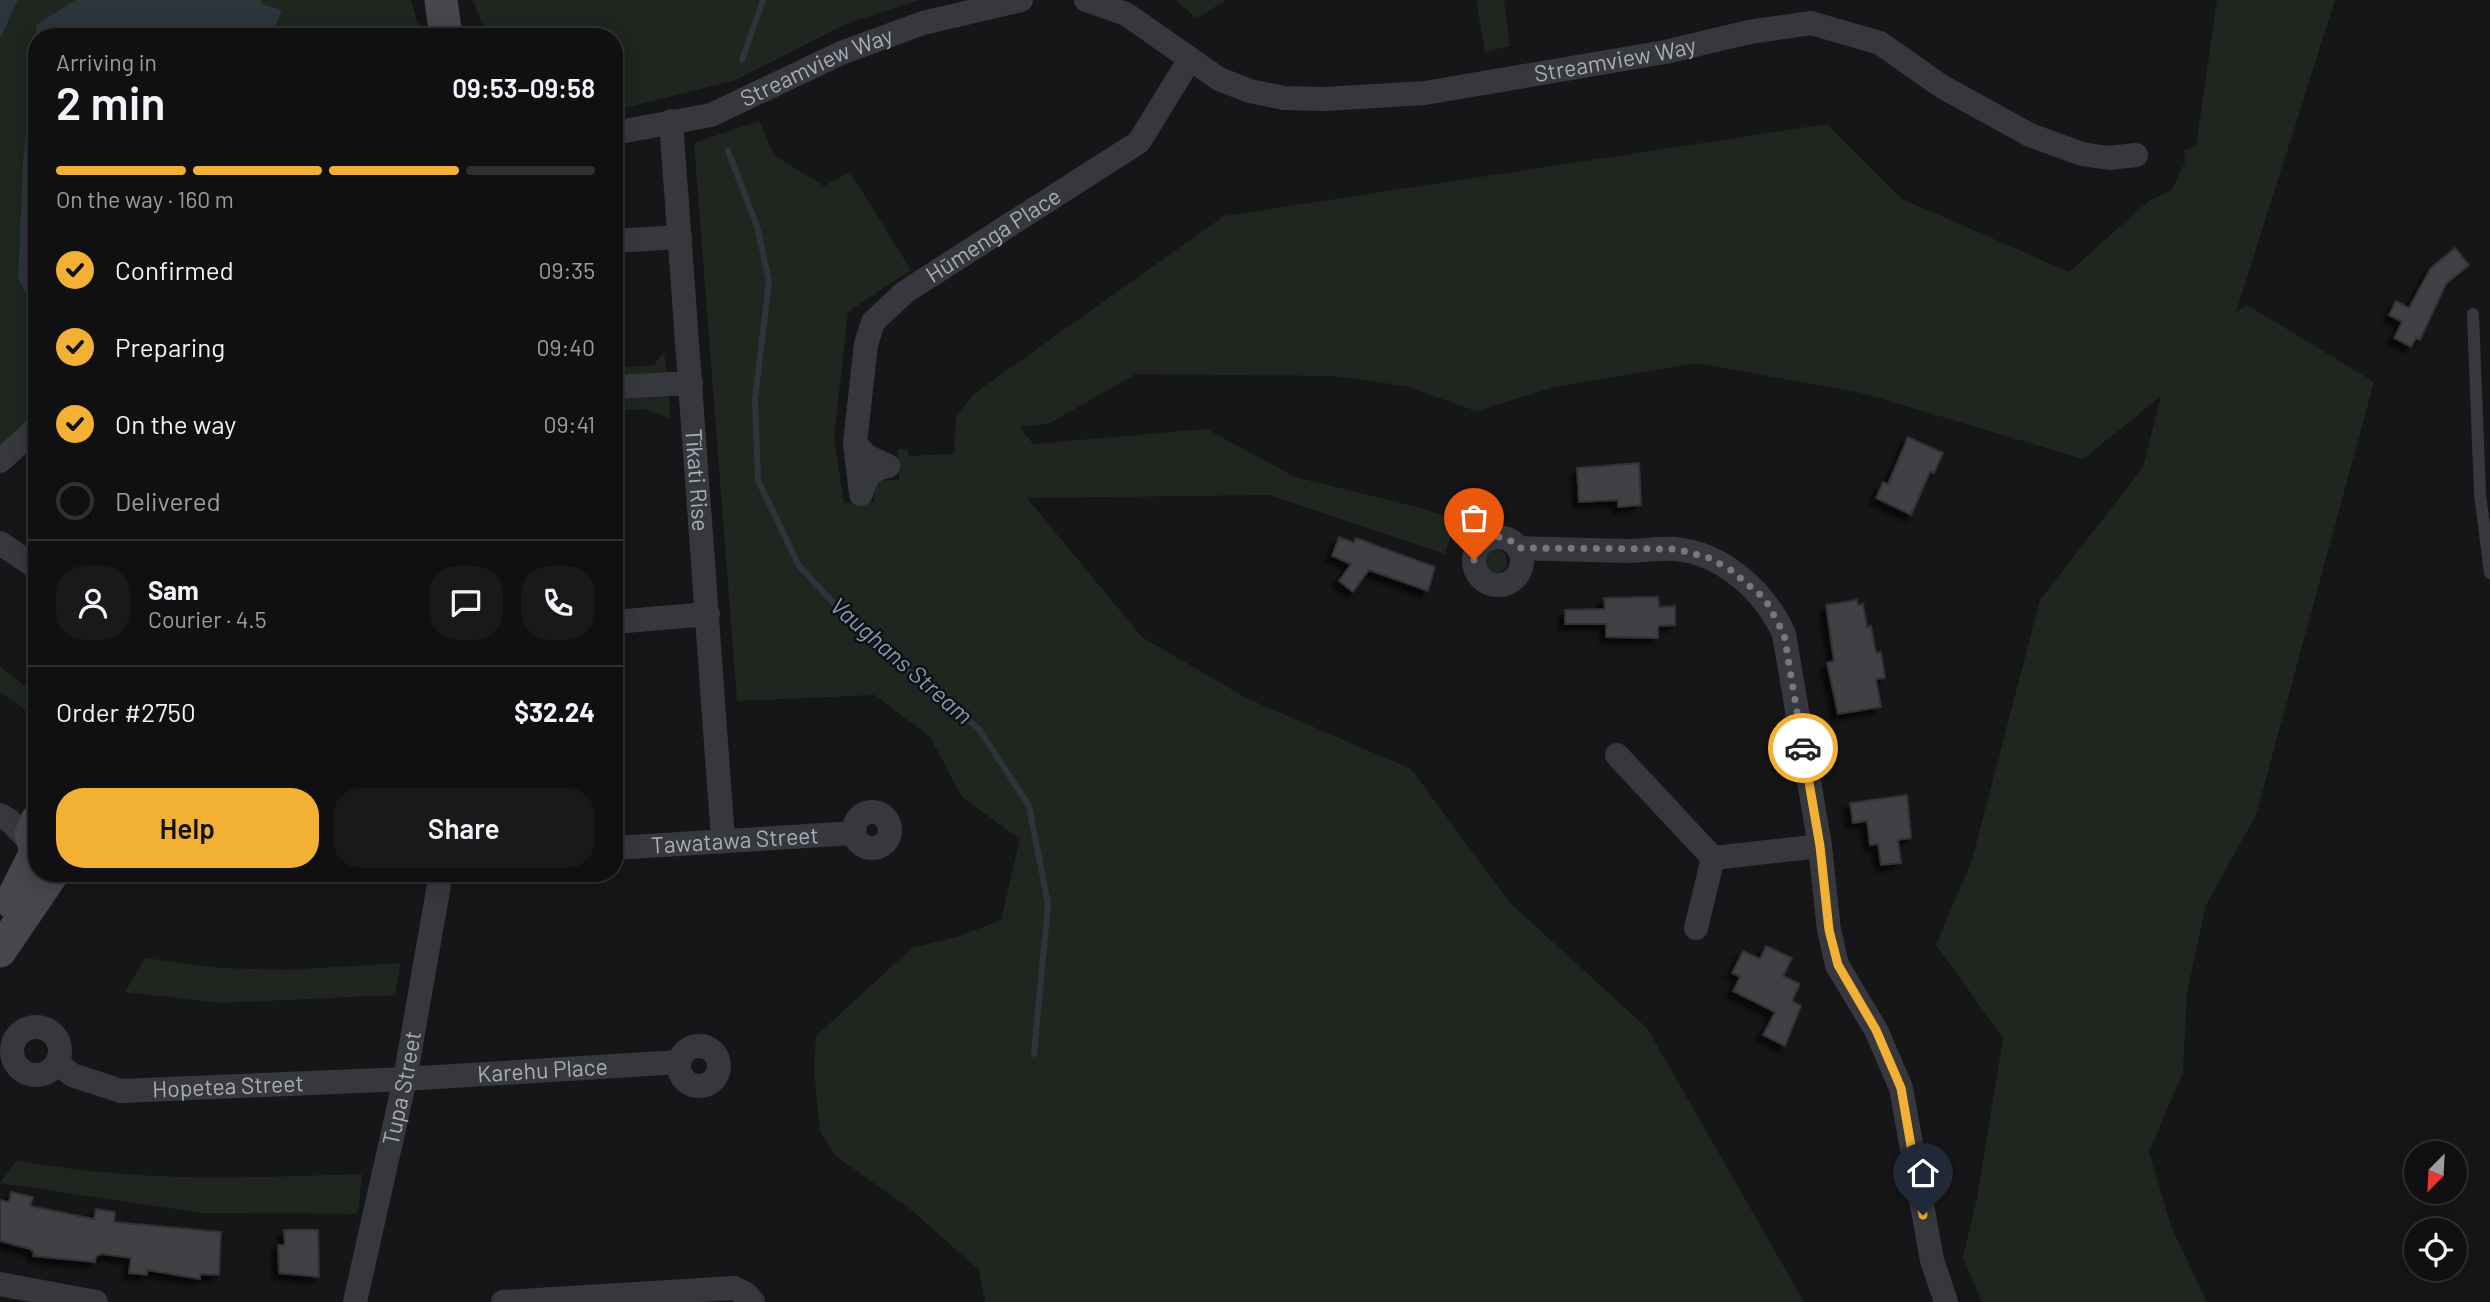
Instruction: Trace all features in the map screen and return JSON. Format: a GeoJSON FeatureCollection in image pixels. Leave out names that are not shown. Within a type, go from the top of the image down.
{"type":"FeatureCollection","features":[{"type":"Feature","properties":{"kind":"street","name":"Streamview Way"},"geometry":{"type":"LineString","coordinates":[[623,131],[710,115],[841,53],[923,23],[1021,0]]}},
{"type":"Feature","properties":{"kind":"street","name":"Streamview Way"},"geometry":{"type":"LineString","coordinates":[[1087,0],[1126,14],[1219,79],[1250,92],[1284,98],[1337,99],[1425,93],[1665,52],[1749,32],[1811,23],[1880,43],[1941,86],[2030,135],[2082,154],[2109,158],[2136,156]]}},
{"type":"Feature","properties":{"kind":"street"},"geometry":{"type":"LineString","coordinates":[[444,15],[456,28]]}},
{"type":"Feature","properties":{"kind":"street","name":"Hūmenga Place"},"geometry":{"type":"LineString","coordinates":[[855,443],[866,344],[873,322],[905,292],[1139,142],[1190,59]]}},
{"type":"Feature","properties":{"kind":"street","name":"Tīkati Rise"},"geometry":{"type":"LineString","coordinates":[[671,121],[723,839]]}},
{"type":"Feature","properties":{"kind":"street"},"geometry":{"type":"LineString","coordinates":[[623,240],[680,237]]}},
{"type":"Feature","properties":{"kind":"street"},"geometry":{"type":"LineString","coordinates":[[623,387],[691,383]]}},
{"type":"Feature","properties":{"kind":"street"},"geometry":{"type":"LineString","coordinates":[[0,461],[28,436]]}},
{"type":"Feature","properties":{"kind":"street"},"geometry":{"type":"LineString","coordinates":[[0,543],[28,563]]}},
{"type":"Feature","properties":{"kind":"street"},"geometry":{"type":"LineString","coordinates":[[1519,548],[1675,549],[1707,557],[1731,570],[1765,599],[1784,634],[1820,846],[1829,930],[1838,965],[1876,1030],[1901,1088],[1932,1260],[1946,1302]]}},
{"type":"Feature","properties":{"kind":"street"},"geometry":{"type":"LineString","coordinates":[[623,621],[708,614]]}},
{"type":"Feature","properties":{"kind":"street"},"geometry":{"type":"LineString","coordinates":[[1617,755],[1713,858]]}},
{"type":"Feature","properties":{"kind":"street"},"geometry":{"type":"LineString","coordinates":[[0,803],[28,808]]}},
{"type":"Feature","properties":{"kind":"street"},"geometry":{"type":"LineString","coordinates":[[0,816],[10,821],[28,838]]}},
{"type":"Feature","properties":{"kind":"street","name":"Tawatawa Street"},"geometry":{"type":"LineString","coordinates":[[623,847],[723,839],[855,833]]}},
{"type":"Feature","properties":{"kind":"street"},"geometry":{"type":"LineString","coordinates":[[1713,858],[1820,846]]}},
{"type":"Feature","properties":{"kind":"street"},"geometry":{"type":"LineString","coordinates":[[1696,928],[1713,858]]}},
{"type":"Feature","properties":{"kind":"street"},"geometry":{"type":"LineString","coordinates":[[0,919],[28,872]]}},
{"type":"Feature","properties":{"kind":"street"},"geometry":{"type":"LineString","coordinates":[[0,951],[28,878]]}},
{"type":"Feature","properties":{"kind":"street","name":"Tupa Street"},"geometry":{"type":"LineString","coordinates":[[355,1302],[405,1079],[439,882]]}},
{"type":"Feature","properties":{"kind":"street","name":"Karehu Place"},"geometry":{"type":"LineString","coordinates":[[405,1079],[679,1062]]}},
{"type":"Feature","properties":{"kind":"street","name":"Hopetea Street"},"geometry":{"type":"LineString","coordinates":[[58,1063],[72,1075],[121,1091],[405,1079]]}},
{"type":"Feature","properties":{"kind":"street"},"geometry":{"type":"LineString","coordinates":[[0,1284],[96,1302]]}},
{"type":"Feature","properties":{"kind":"street"},"geometry":{"type":"LineString","coordinates":[[503,1302],[734,1288],[746,1294],[752,1302]]}},
{"type":"Feature","properties":{"kind":"lane"},"geometry":{"type":"LineString","coordinates":[[2473,314],[2480,494],[2490,573]]}},
{"type":"Feature","properties":{"kind":"shaded area"},"geometry":{"type":"Polygon","coordinates":[[[0,0],[18,0],[0,39],[0,0]]]}},
{"type":"Feature","properties":{"kind":"shaded area"},"geometry":{"type":"Polygon","coordinates":[[[18,0],[75,0],[37,24],[37,28],[28,28],[28,112],[18,279],[28,292],[28,422],[0,447],[0,39],[18,0]]]}},
{"type":"Feature","properties":{"kind":"shaded area"},"geometry":{"type":"Polygon","coordinates":[[[75,0],[263,0],[262,4],[282,10],[275,28],[37,28],[37,24],[75,0]]]}},
{"type":"Feature","properties":{"kind":"shaded area"},"geometry":{"type":"Polygon","coordinates":[[[263,0],[411,0],[419,28],[275,28],[282,11],[262,4],[263,0]]]}},
{"type":"Feature","properties":{"kind":"shaded area"},"geometry":{"type":"Polygon","coordinates":[[[473,0],[919,0],[848,23],[735,80],[623,109],[623,28],[484,28],[473,0]]]}},
{"type":"Feature","properties":{"kind":"shaded area"},"geometry":{"type":"Polygon","coordinates":[[[1174,0],[1226,0],[1197,18],[1174,0]]]}},
{"type":"Feature","properties":{"kind":"shaded area"},"geometry":{"type":"Polygon","coordinates":[[[1476,0],[1504,0],[1510,46],[1485,52],[1476,0]]]}},
{"type":"Feature","properties":{"kind":"shaded area"},"geometry":{"type":"Polygon","coordinates":[[[2217,0],[2335,0],[2236,312],[2247,305],[2374,382],[2256,815],[2206,905],[2187,992],[2183,1072],[2149,1152],[2171,1226],[2207,1302],[1982,1302],[1963,1257],[1977,1198],[2003,1038],[1936,945],[1972,860],[2040,600],[2143,467],[2161,396],[2083,459],[1862,393],[1696,363],[1555,387],[1476,411],[1405,386],[1333,376],[1136,374],[1050,423],[1020,427],[1033,444],[1207,429],[1295,477],[1421,508],[1456,520],[1445,554],[1269,495],[1027,498],[1142,637],[1246,698],[1411,769],[1511,904],[1647,1028],[1804,1302],[985,1302],[979,1270],[909,1208],[837,1157],[820,1132],[814,1069],[816,1036],[912,948],[957,937],[1001,920],[1020,839],[962,797],[930,737],[875,695],[737,701],[694,143],[759,121],[774,155],[824,186],[850,172],[911,270],[848,312],[834,438],[844,503],[874,502],[875,481],[899,480],[898,449],[907,449],[909,456],[954,454],[956,416],[975,393],[1224,216],[1827,124],[1902,199],[2069,272],[2150,200],[2172,190],[2185,162],[2184,150],[2196,146],[2217,0]]]}},
{"type":"Feature","properties":{"kind":"shaded area"},"geometry":{"type":"Polygon","coordinates":[[[28,112],[28,292],[18,279],[28,112]]]}},
{"type":"Feature","properties":{"kind":"shaded area"},"geometry":{"type":"Polygon","coordinates":[[[664,352],[667,372],[623,374],[623,367],[654,365],[664,352]]]}},
{"type":"Feature","properties":{"kind":"shaded area"},"geometry":{"type":"Polygon","coordinates":[[[669,389],[670,418],[645,409],[623,410],[623,392],[669,389]]]}},
{"type":"Feature","properties":{"kind":"shaded area"},"geometry":{"type":"Polygon","coordinates":[[[1495,549],[1504,552],[1507,561],[1504,570],[1495,573],[1486,570],[1483,561],[1486,552],[1495,549]]]}},
{"type":"Feature","properties":{"kind":"shaded area"},"geometry":{"type":"Polygon","coordinates":[[[0,667],[28,688],[28,712],[0,692],[0,667]]]}},
{"type":"Feature","properties":{"kind":"shaded area"},"geometry":{"type":"Polygon","coordinates":[[[145,958],[220,968],[288,970],[401,963],[395,995],[219,1003],[125,992],[145,958]]]}},
{"type":"Feature","properties":{"kind":"shaded area"},"geometry":{"type":"Polygon","coordinates":[[[17,1160],[147,1176],[362,1174],[358,1214],[203,1213],[0,1183],[17,1160]]]}},
{"type":"Feature","properties":{"kind":"building"},"geometry":{"type":"Polygon","coordinates":[[[2455,248],[2469,265],[2446,284],[2420,340],[2416,338],[2411,347],[2394,338],[2402,322],[2389,315],[2396,301],[2409,308],[2430,269],[2455,248]]]}},
{"type":"Feature","properties":{"kind":"building"},"geometry":{"type":"Polygon","coordinates":[[[1908,437],[1943,453],[1934,473],[1930,472],[1911,515],[1876,498],[1883,482],[1888,484],[1908,437]]]}},
{"type":"Feature","properties":{"kind":"building"},"geometry":{"type":"Polygon","coordinates":[[[1639,463],[1641,505],[1618,507],[1618,500],[1579,502],[1577,468],[1639,463]]]}},
{"type":"Feature","properties":{"kind":"building"},"geometry":{"type":"Polygon","coordinates":[[[1339,537],[1354,543],[1356,538],[1435,567],[1428,591],[1369,570],[1353,592],[1339,581],[1351,564],[1332,556],[1339,537]]]}},
{"type":"Feature","properties":{"kind":"building"},"geometry":{"type":"Polygon","coordinates":[[[1658,597],[1659,607],[1675,606],[1675,625],[1658,626],[1658,638],[1606,637],[1606,624],[1565,624],[1565,610],[1605,609],[1604,598],[1658,597]]]}},
{"type":"Feature","properties":{"kind":"building"},"geometry":{"type":"Polygon","coordinates":[[[1857,600],[1858,605],[1863,604],[1867,627],[1871,626],[1876,653],[1881,652],[1885,678],[1876,679],[1881,707],[1838,714],[1827,663],[1834,661],[1826,605],[1857,600]]]}},
{"type":"Feature","properties":{"kind":"building"},"geometry":{"type":"Polygon","coordinates":[[[1907,795],[1911,838],[1898,840],[1901,863],[1881,865],[1878,844],[1870,845],[1867,821],[1853,823],[1850,803],[1907,795]]]}},
{"type":"Feature","properties":{"kind":"building"},"geometry":{"type":"Polygon","coordinates":[[[1766,946],[1792,958],[1783,976],[1800,984],[1792,1001],[1801,1006],[1785,1046],[1763,1035],[1775,1012],[1733,991],[1740,977],[1732,973],[1743,951],[1760,959],[1766,946]]]}},
{"type":"Feature","properties":{"kind":"building"},"geometry":{"type":"Polygon","coordinates":[[[11,1192],[33,1197],[30,1206],[94,1219],[96,1209],[115,1212],[114,1222],[221,1232],[219,1275],[200,1274],[200,1279],[147,1270],[147,1275],[129,1273],[131,1258],[102,1254],[96,1256],[95,1262],[33,1256],[34,1252],[30,1249],[0,1241],[0,1200],[9,1202],[11,1192]]]}},
{"type":"Feature","properties":{"kind":"building"},"geometry":{"type":"Polygon","coordinates":[[[284,1230],[318,1230],[319,1277],[279,1273],[278,1245],[285,1245],[284,1230]]]}},
{"type":"Feature","properties":{"kind":"waterway"},"geometry":{"type":"LineString","coordinates":[[742,60],[763,0]]}},
{"type":"Feature","properties":{"kind":"waterway","name":"Vaughans Stream"},"geometry":{"type":"LineString","coordinates":[[728,151],[757,226],[769,281],[755,399],[758,480],[799,566],[861,632],[979,729],[1029,806],[1048,904],[1034,1054]]}},
{"type":"Feature","properties":{"kind":"way so far"},"geometry":{"type":"LineString","coordinates":[[1474,560],[1479,545],[1492,537],[1500,537],[1514,542],[1519,548],[1642,551],[1675,549],[1707,557],[1731,570],[1765,599],[1784,634],[1803,748]]}},
{"type":"Feature","properties":{"kind":"route"},"geometry":{"type":"LineString","coordinates":[[1803,748],[1820,846],[1829,930],[1838,965],[1876,1030],[1901,1088],[1923,1215]]}}]}
